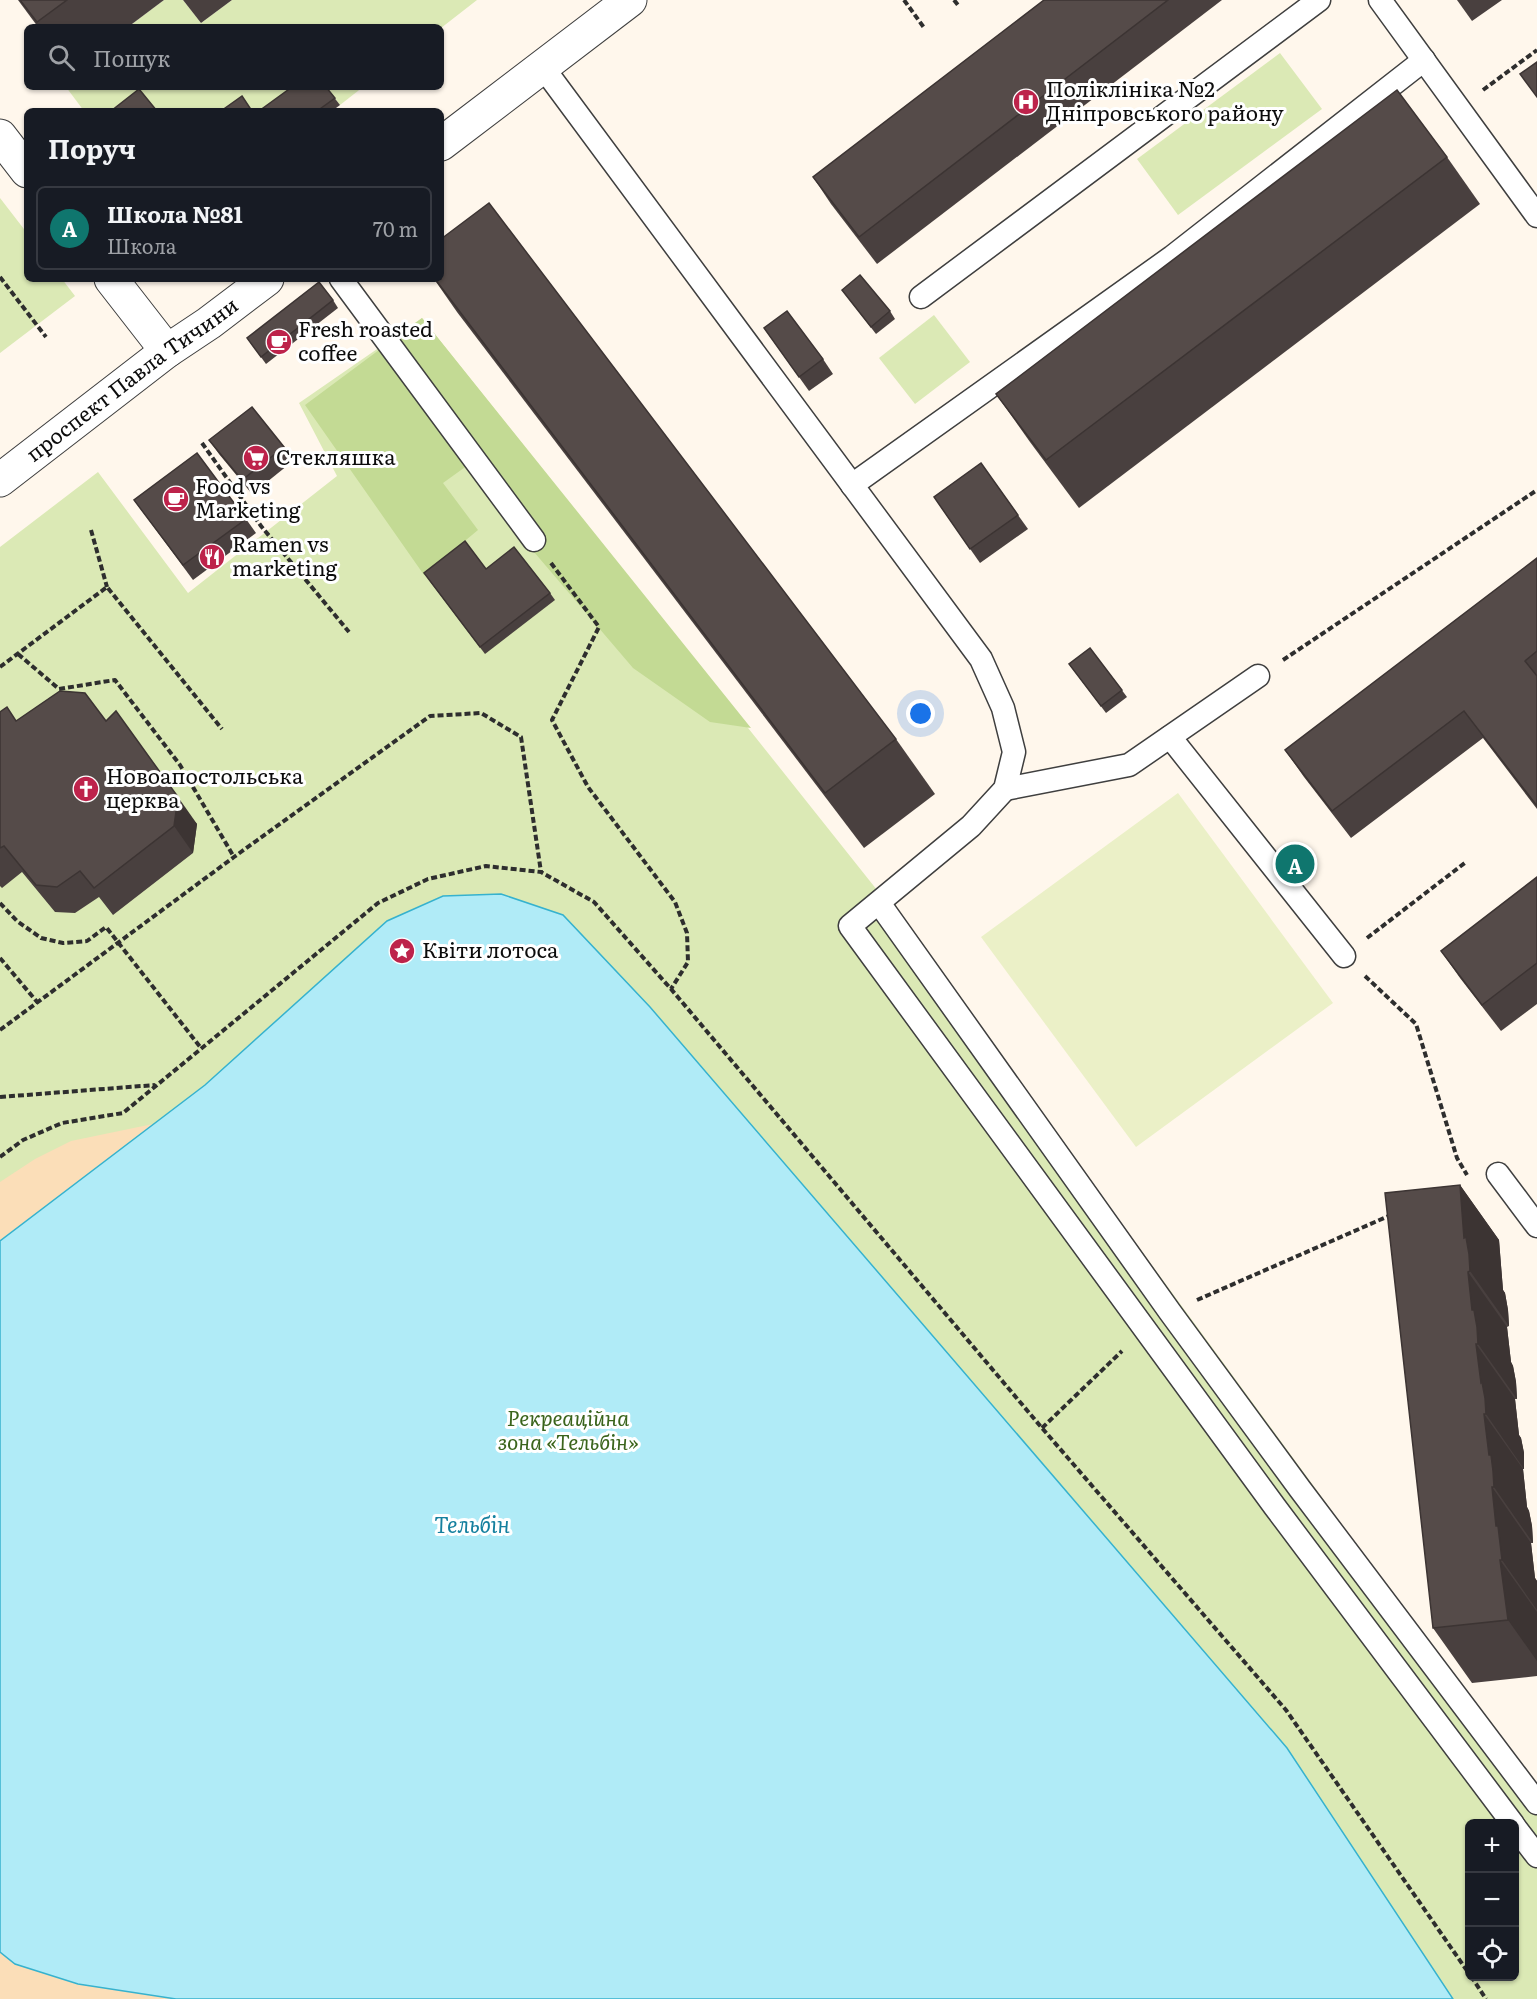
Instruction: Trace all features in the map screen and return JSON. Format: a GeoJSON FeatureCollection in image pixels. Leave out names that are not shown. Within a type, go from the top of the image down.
{"type":"FeatureCollection","features":[{"type":"Feature","properties":{"kind":"street"},"geometry":{"type":"LineString","coordinates":[[444,142],[630,0]]}},
{"type":"Feature","properties":{"kind":"street"},"geometry":{"type":"LineString","coordinates":[[0,136],[24,167]]}},
{"type":"Feature","properties":{"kind":"street"},"geometry":{"type":"LineString","coordinates":[[113,282],[167,351]]}},
{"type":"Feature","properties":{"kind":"street","name":"проспект Павла Тичини"},"geometry":{"type":"LineString","coordinates":[[0,480],[167,351],[263,282]]}},
{"type":"Feature","properties":{"kind":"lane"},"geometry":{"type":"LineString","coordinates":[[921,297],[1319,0]]}},
{"type":"Feature","properties":{"kind":"lane"},"geometry":{"type":"LineString","coordinates":[[1380,0],[1537,216]]}},
{"type":"Feature","properties":{"kind":"lane"},"geometry":{"type":"LineString","coordinates":[[852,485],[1172,257],[1424,60]]}},
{"type":"Feature","properties":{"kind":"lane"},"geometry":{"type":"LineString","coordinates":[[542,66],[981,659],[1003,708],[1014,752],[1005,789],[971,826],[850,926],[1275,1508],[1509,1819]]}},
{"type":"Feature","properties":{"kind":"lane"},"geometry":{"type":"LineString","coordinates":[[343,282],[534,540]]}},
{"type":"Feature","properties":{"kind":"lane"},"geometry":{"type":"LineString","coordinates":[[1005,789],[1129,765],[1258,676]]}},
{"type":"Feature","properties":{"kind":"lane"},"geometry":{"type":"LineString","coordinates":[[1170,737],[1344,956]]}},
{"type":"Feature","properties":{"kind":"lane"},"geometry":{"type":"LineString","coordinates":[[879,903],[1170,1312],[1537,1803]]}},
{"type":"Feature","properties":{"kind":"lane"},"geometry":{"type":"LineString","coordinates":[[1498,1174],[1537,1226]]}},
{"type":"Feature","properties":{"kind":"lane"},"geometry":{"type":"LineString","coordinates":[[1519,1832],[1537,1856]]}},
{"type":"Feature","properties":{"kind":"path"},"geometry":{"type":"LineString","coordinates":[[904,0],[925,29]]}},
{"type":"Feature","properties":{"kind":"path"},"geometry":{"type":"LineString","coordinates":[[954,0],[958,5]]}},
{"type":"Feature","properties":{"kind":"path"},"geometry":{"type":"LineString","coordinates":[[1459,109],[1537,50]]}},
{"type":"Feature","properties":{"kind":"path"},"geometry":{"type":"LineString","coordinates":[[0,277],[46,337]]}},
{"type":"Feature","properties":{"kind":"path"},"geometry":{"type":"LineString","coordinates":[[202,443],[261,526],[348,632]]}},
{"type":"Feature","properties":{"kind":"path"},"geometry":{"type":"LineString","coordinates":[[1258,676],[1537,490]]}},
{"type":"Feature","properties":{"kind":"path"},"geometry":{"type":"LineString","coordinates":[[91,530],[107,587],[222,729]]}},
{"type":"Feature","properties":{"kind":"path"},"geometry":{"type":"LineString","coordinates":[[534,540],[599,627],[552,720],[588,787],[675,902],[687,933],[688,962],[671,989]]}},
{"type":"Feature","properties":{"kind":"path"},"geometry":{"type":"LineString","coordinates":[[0,667],[107,587]]}},
{"type":"Feature","properties":{"kind":"path"},"geometry":{"type":"LineString","coordinates":[[18,654],[59,689],[115,680],[180,765],[234,857]]}},
{"type":"Feature","properties":{"kind":"path"},"geometry":{"type":"LineString","coordinates":[[0,1030],[430,716],[481,713],[521,737],[541,872]]}},
{"type":"Feature","properties":{"kind":"path"},"geometry":{"type":"LineString","coordinates":[[1466,862],[1344,956],[1416,1024],[1457,1158],[1470,1181],[1498,1174]]}},
{"type":"Feature","properties":{"kind":"path"},"geometry":{"type":"LineString","coordinates":[[0,1157],[23,1140],[62,1123],[123,1113],[378,903],[428,879],[486,866],[541,872],[594,902],[671,989],[1042,1428],[1286,1710],[1465,1969]]}},
{"type":"Feature","properties":{"kind":"path"},"geometry":{"type":"LineString","coordinates":[[0,903],[17,921],[41,938],[63,943],[87,941],[106,927],[201,1048]]}},
{"type":"Feature","properties":{"kind":"path"},"geometry":{"type":"LineString","coordinates":[[0,958],[38,1003]]}},
{"type":"Feature","properties":{"kind":"path"},"geometry":{"type":"LineString","coordinates":[[0,1096],[156,1085]]}},
{"type":"Feature","properties":{"kind":"path"},"geometry":{"type":"LineString","coordinates":[[1170,1312],[1395,1214]]}},
{"type":"Feature","properties":{"kind":"path"},"geometry":{"type":"LineString","coordinates":[[1042,1428],[1145,1331]]}},
{"type":"Feature","properties":{"kind":"path"},"geometry":{"type":"LineString","coordinates":[[1473,1981],[1486,1999]]}},
{"type":"Feature","properties":{"kind":"green space"},"geometry":{"type":"Polygon","coordinates":[[[164,0],[183,0],[201,23],[232,0],[477,0],[444,26],[132,24],[164,0]]]}},
{"type":"Feature","properties":{"kind":"green space"},"geometry":{"type":"Polygon","coordinates":[[[1280,53],[1322,109],[1178,215],[1137,159],[1280,53]]]}},
{"type":"Feature","properties":{"kind":"green space"},"geometry":{"type":"Polygon","coordinates":[[[68,90],[303,90],[278,108],[82,108],[68,90]]]}},
{"type":"Feature","properties":{"kind":"green space"},"geometry":{"type":"Polygon","coordinates":[[[328,90],[359,90],[340,105],[328,90]]]}},
{"type":"Feature","properties":{"kind":"green space"},"geometry":{"type":"Polygon","coordinates":[[[0,198],[24,229],[24,282],[64,282],[75,296],[0,353],[0,198]]]}},
{"type":"Feature","properties":{"kind":"green space"},"geometry":{"type":"Polygon","coordinates":[[[934,315],[970,362],[915,404],[879,358],[934,315]]]}},
{"type":"Feature","properties":{"kind":"green space","name":"Тельбін"},"geometry":{"type":"Polygon","coordinates":[[[422,318],[877,890],[1537,1791],[1537,1999],[0,1999],[0,547],[98,472],[188,593],[337,476],[299,403],[422,318]]]}},
{"type":"Feature","properties":{"kind":"green space"},"geometry":{"type":"Polygon","coordinates":[[[422,318],[751,728],[710,722],[633,668],[500,512],[468,465],[443,483],[478,530],[424,575],[305,405],[422,318]]]}},
{"type":"Feature","properties":{"kind":"green space"},"geometry":{"type":"Polygon","coordinates":[[[1178,793],[1333,1003],[1136,1147],[981,937],[1178,793]]]}},
{"type":"Feature","properties":{"kind":"sand"},"geometry":{"type":"Polygon","coordinates":[[[153,1124],[0,1241],[0,1182],[35,1159],[71,1141],[153,1124]]]}},
{"type":"Feature","properties":{"kind":"sand"},"geometry":{"type":"Polygon","coordinates":[[[0,1952],[15,1964],[176,1999],[0,1999],[0,1952]]]}},
{"type":"Feature","properties":{"kind":"water","name":"Тельбін"},"geometry":{"type":"Polygon","coordinates":[[[501,894],[563,915],[650,1007],[1287,1748],[1453,1999],[176,1999],[78,1984],[15,1964],[0,1952],[0,1241],[205,1085],[387,921],[443,896],[501,894]]]}},
{"type":"Feature","properties":{"kind":"building"},"geometry":{"type":"Polygon","coordinates":[[[20,0],[67,0],[37,22],[20,0]]]}},
{"type":"Feature","properties":{"kind":"building"},"geometry":{"type":"Polygon","coordinates":[[[1044,0],[1168,0],[859,237],[813,177],[1044,0]]]}},
{"type":"Feature","properties":{"kind":"building"},"geometry":{"type":"Polygon","coordinates":[[[1537,62],[1537,97],[1520,74],[1537,62]]]}},
{"type":"Feature","properties":{"kind":"building"},"geometry":{"type":"Polygon","coordinates":[[[140,90],[155,108],[115,108],[140,90]]]}},
{"type":"Feature","properties":{"kind":"building"},"geometry":{"type":"Polygon","coordinates":[[[288,90],[328,90],[335,98],[321,108],[263,108],[288,90]]]}},
{"type":"Feature","properties":{"kind":"building"},"geometry":{"type":"Polygon","coordinates":[[[1397,90],[1447,157],[1046,460],[996,394],[1397,90]]]}},
{"type":"Feature","properties":{"kind":"building"},"geometry":{"type":"Polygon","coordinates":[[[242,96],[250,108],[225,108],[242,96]]]}},
{"type":"Feature","properties":{"kind":"building"},"geometry":{"type":"Polygon","coordinates":[[[489,203],[896,739],[825,793],[437,282],[444,282],[444,237],[489,203]]]}},
{"type":"Feature","properties":{"kind":"building"},"geometry":{"type":"Polygon","coordinates":[[[860,275],[890,311],[871,327],[842,290],[860,275]]]}},
{"type":"Feature","properties":{"kind":"building"},"geometry":{"type":"Polygon","coordinates":[[[319,282],[333,300],[261,357],[247,338],[319,282]]]}},
{"type":"Feature","properties":{"kind":"building"},"geometry":{"type":"Polygon","coordinates":[[[787,311],[823,359],[799,377],[764,328],[787,311]]]}},
{"type":"Feature","properties":{"kind":"building","name":"Стекляшка"},"geometry":{"type":"Polygon","coordinates":[[[252,407],[284,447],[242,480],[209,440],[252,407]]]}},
{"type":"Feature","properties":{"kind":"building"},"geometry":{"type":"Polygon","coordinates":[[[197,453],[246,519],[183,565],[134,500],[197,453]]]}},
{"type":"Feature","properties":{"kind":"building"},"geometry":{"type":"Polygon","coordinates":[[[981,463],[1018,515],[970,549],[934,497],[981,463]]]}},
{"type":"Feature","properties":{"kind":"building"},"geometry":{"type":"Polygon","coordinates":[[[465,541],[486,569],[514,547],[550,593],[480,647],[424,573],[465,541]]]}},
{"type":"Feature","properties":{"kind":"building"},"geometry":{"type":"Polygon","coordinates":[[[1537,558],[1537,651],[1525,661],[1537,676],[1537,806],[1464,711],[1332,811],[1285,750],[1537,558]]]}},
{"type":"Feature","properties":{"kind":"building"},"geometry":{"type":"Polygon","coordinates":[[[1090,648],[1122,690],[1101,706],[1069,664],[1090,648]]]}},
{"type":"Feature","properties":{"kind":"building","name":"Новоапостольська церква"},"geometry":{"type":"Polygon","coordinates":[[[60,691],[85,693],[106,721],[116,711],[178,797],[174,826],[94,888],[80,871],[57,887],[36,885],[4,846],[0,848],[0,712],[7,707],[16,721],[60,691]]]}},
{"type":"Feature","properties":{"kind":"building"},"geometry":{"type":"Polygon","coordinates":[[[1537,877],[1537,963],[1482,1005],[1441,951],[1537,877]]]}},
{"type":"Feature","properties":{"kind":"building"},"geometry":{"type":"Polygon","coordinates":[[[1460,1185],[1464,1238],[1466,1237],[1469,1254],[1470,1271],[1468,1272],[1472,1310],[1474,1310],[1477,1327],[1478,1344],[1476,1344],[1485,1398],[1486,1414],[1484,1414],[1493,1471],[1494,1487],[1492,1487],[1508,1620],[1433,1628],[1385,1193],[1460,1185]]]}},
{"type":"Feature","properties":{"kind":"place","name":"Поліклініка №2 Дніпровського району"},"geometry":{"type":"Point","coordinates":[1026,102]}},
{"type":"Feature","properties":{"kind":"place","name":"Fresh roasted coffee"},"geometry":{"type":"Point","coordinates":[279,342]}},
{"type":"Feature","properties":{"kind":"place","name":"Стекляшка"},"geometry":{"type":"Point","coordinates":[256,458]}},
{"type":"Feature","properties":{"kind":"place","name":"Food vs Marketing"},"geometry":{"type":"Point","coordinates":[176,499]}},
{"type":"Feature","properties":{"kind":"place","name":"Ramen vs marketing"},"geometry":{"type":"Point","coordinates":[212,557]}},
{"type":"Feature","properties":{"kind":"place","name":"Новоапостольська церква"},"geometry":{"type":"Point","coordinates":[86,789]}},
{"type":"Feature","properties":{"kind":"place","name":"Школа №81"},"geometry":{"type":"Point","coordinates":[1295,864]}},
{"type":"Feature","properties":{"kind":"place","name":"Квіти лотоса"},"geometry":{"type":"Point","coordinates":[402,951]}},
{"type":"Feature","properties":{"kind":"park label","name":"Рекреаційна зона «Тельбін»"},"geometry":{"type":"Point","coordinates":[568,1431]}}]}
